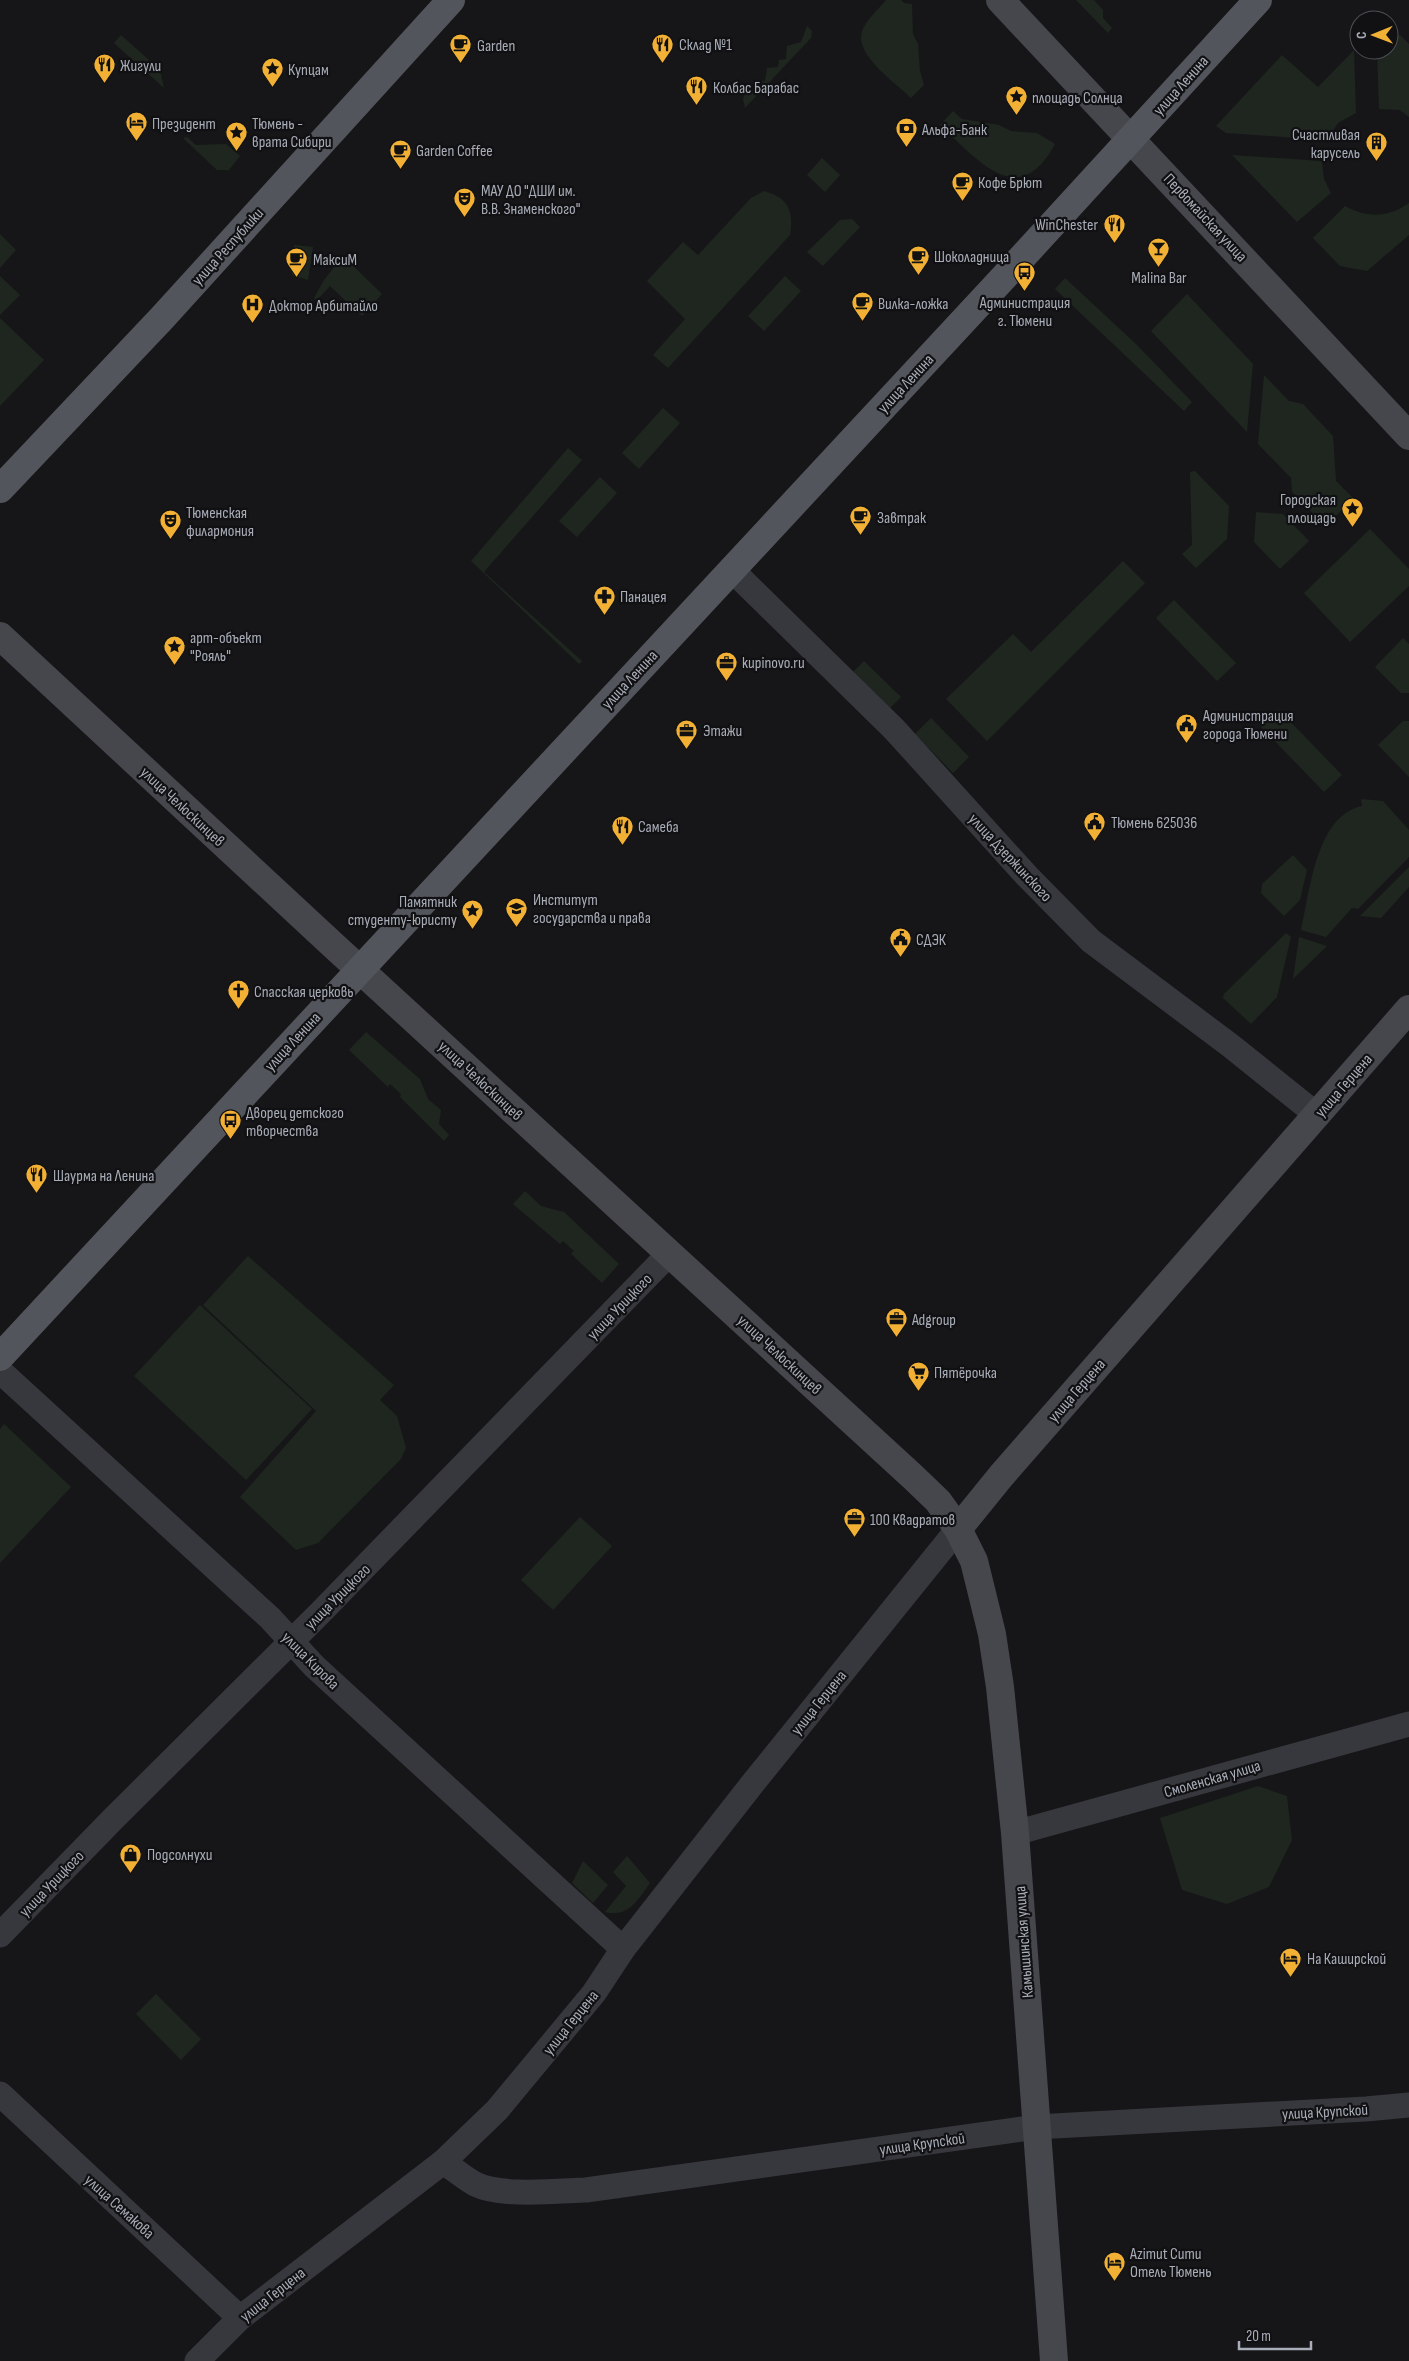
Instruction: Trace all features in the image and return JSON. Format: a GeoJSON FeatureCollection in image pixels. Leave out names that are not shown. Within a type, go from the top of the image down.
{"type":"FeatureCollection","features":[{"type":"Feature","properties":{"kind":"main road","name":"улица Республики"},"geometry":{"type":"LineString","coordinates":[[0,489],[162,318],[451,0]]}},
{"type":"Feature","properties":{"kind":"main road","name":"улица Ленина"},"geometry":{"type":"LineString","coordinates":[[0,1357],[1258,0]]}},
{"type":"Feature","properties":{"kind":"street","name":"Первомайская улица"},"geometry":{"type":"LineString","coordinates":[[1000,0],[1409,436]]}},
{"type":"Feature","properties":{"kind":"street","name":"улица Дзержинского"},"geometry":{"type":"LineString","coordinates":[[731,569],[894,729],[1026,876],[1091,941],[1224,1041],[1318,1115]]}},
{"type":"Feature","properties":{"kind":"street","name":"улица Челюскинцев"},"geometry":{"type":"LineString","coordinates":[[0,636],[913,1477],[938,1501],[958,1529]]}},
{"type":"Feature","properties":{"kind":"street","name":"улица Герцена"},"geometry":{"type":"LineString","coordinates":[[198,2361],[240,2318],[443,2162],[497,2110],[594,1993],[623,1949],[753,1783],[1014,1461],[1409,1009]]}},
{"type":"Feature","properties":{"kind":"street","name":"улица Урицкого"},"geometry":{"type":"LineString","coordinates":[[0,1935],[112,1818],[401,1530],[670,1253]]}},
{"type":"Feature","properties":{"kind":"street","name":"улица Кирова"},"geometry":{"type":"LineString","coordinates":[[0,1371],[270,1618],[314,1666],[581,1913],[623,1949]]}},
{"type":"Feature","properties":{"kind":"street","name":"Камышинская улица"},"geometry":{"type":"LineString","coordinates":[[958,1529],[974,1561],[992,1634],[1000,1687],[1015,1833],[1054,2361]]}},
{"type":"Feature","properties":{"kind":"street","name":"Смоленская улица"},"geometry":{"type":"LineString","coordinates":[[1015,1833],[1409,1724]]}},
{"type":"Feature","properties":{"kind":"street","name":"улица Семакова"},"geometry":{"type":"LineString","coordinates":[[0,2094],[240,2318]]}},
{"type":"Feature","properties":{"kind":"street","name":"улица Крупской"},"geometry":{"type":"LineString","coordinates":[[443,2162],[477,2185],[508,2191],[546,2192],[596,2188],[1036,2128],[1366,2109],[1409,2104]]}},
{"type":"Feature","properties":{"kind":"shaded area"},"geometry":{"type":"Polygon","coordinates":[[[886,0],[901,0],[904,3],[912,4],[913,34],[918,44],[920,71],[924,85],[911,98],[870,59],[861,40],[864,27],[886,0]]]}},
{"type":"Feature","properties":{"kind":"shaded area"},"geometry":{"type":"Polygon","coordinates":[[[1076,0],[1094,0],[1103,10],[1103,18],[1112,28],[1108,33],[1076,0]]]}},
{"type":"Feature","properties":{"kind":"shaded area"},"geometry":{"type":"Polygon","coordinates":[[[807,26],[812,31],[811,38],[745,108],[743,99],[746,90],[758,88],[758,82],[765,81],[767,68],[778,67],[779,60],[786,59],[787,46],[801,42],[807,26]]]}},
{"type":"Feature","properties":{"kind":"shaded area"},"geometry":{"type":"Polygon","coordinates":[[[121,35],[160,70],[164,88],[114,43],[121,35]]]}},
{"type":"Feature","properties":{"kind":"shaded area"},"geometry":{"type":"Polygon","coordinates":[[[1399,35],[1409,44],[1409,117],[1400,110],[1379,109],[1377,60],[1399,60],[1399,35]]]}},
{"type":"Feature","properties":{"kind":"shaded area"},"geometry":{"type":"Polygon","coordinates":[[[1282,55],[1318,87],[1349,55],[1349,60],[1354,60],[1356,113],[1338,123],[1327,140],[1226,133],[1216,126],[1282,55]]]}},
{"type":"Feature","properties":{"kind":"shaded area"},"geometry":{"type":"Polygon","coordinates":[[[953,111],[962,119],[999,125],[1011,131],[1037,133],[1055,144],[1041,164],[1026,175],[1012,177],[997,173],[982,164],[940,125],[953,111]]]}},
{"type":"Feature","properties":{"kind":"shaded area"},"geometry":{"type":"Polygon","coordinates":[[[187,137],[196,145],[226,144],[240,156],[229,170],[217,170],[183,138],[187,137]]]}},
{"type":"Feature","properties":{"kind":"shaded area"},"geometry":{"type":"Polygon","coordinates":[[[1232,155],[1322,161],[1324,179],[1331,193],[1297,222],[1232,155]]]}},
{"type":"Feature","properties":{"kind":"shaded area"},"geometry":{"type":"Polygon","coordinates":[[[822,158],[840,175],[825,192],[807,175],[822,158]]]}},
{"type":"Feature","properties":{"kind":"shaded area"},"geometry":{"type":"Polygon","coordinates":[[[764,191],[779,197],[788,207],[791,219],[790,235],[668,368],[653,355],[685,319],[647,281],[683,242],[698,255],[751,198],[764,191]]]}},
{"type":"Feature","properties":{"kind":"shaded area"},"geometry":{"type":"Polygon","coordinates":[[[1409,203],[1409,235],[1367,271],[1340,266],[1313,238],[1345,206],[1361,213],[1377,215],[1401,208],[1409,203]]]}},
{"type":"Feature","properties":{"kind":"shaded area"},"geometry":{"type":"Polygon","coordinates":[[[852,219],[860,227],[823,266],[807,252],[840,220],[852,219]]]}},
{"type":"Feature","properties":{"kind":"shaded area"},"geometry":{"type":"Polygon","coordinates":[[[0,234],[16,250],[0,268],[0,234]]]}},
{"type":"Feature","properties":{"kind":"shaded area"},"geometry":{"type":"Polygon","coordinates":[[[294,245],[313,247],[308,280],[292,275],[294,245]]]}},
{"type":"Feature","properties":{"kind":"shaded area"},"geometry":{"type":"Polygon","coordinates":[[[343,256],[382,294],[362,316],[330,286],[317,300],[314,298],[324,280],[343,256]]]}},
{"type":"Feature","properties":{"kind":"shaded area"},"geometry":{"type":"Polygon","coordinates":[[[0,276],[20,295],[0,315],[0,276]]]}},
{"type":"Feature","properties":{"kind":"shaded area"},"geometry":{"type":"Polygon","coordinates":[[[785,276],[801,291],[764,331],[748,316],[785,276]]]}},
{"type":"Feature","properties":{"kind":"shaded area"},"geometry":{"type":"Polygon","coordinates":[[[1065,278],[1137,345],[1192,402],[1184,411],[1055,289],[1065,278]]]}},
{"type":"Feature","properties":{"kind":"shaded area"},"geometry":{"type":"Polygon","coordinates":[[[1187,294],[1253,364],[1247,432],[1151,331],[1187,294]]]}},
{"type":"Feature","properties":{"kind":"shaded area"},"geometry":{"type":"Polygon","coordinates":[[[0,318],[44,360],[0,406],[0,318]]]}},
{"type":"Feature","properties":{"kind":"shaded area"},"geometry":{"type":"Polygon","coordinates":[[[1264,375],[1289,401],[1303,404],[1333,436],[1336,481],[1354,499],[1325,526],[1292,492],[1291,478],[1258,444],[1264,375]]]}},
{"type":"Feature","properties":{"kind":"shaded area"},"geometry":{"type":"Polygon","coordinates":[[[663,408],[680,423],[639,469],[622,453],[663,408]]]}},
{"type":"Feature","properties":{"kind":"shaded area"},"geometry":{"type":"Polygon","coordinates":[[[568,448],[582,460],[484,572],[582,661],[579,664],[471,561],[568,448]]]}},
{"type":"Feature","properties":{"kind":"shaded area"},"geometry":{"type":"Polygon","coordinates":[[[1195,471],[1229,506],[1227,539],[1196,568],[1182,554],[1192,545],[1190,472],[1195,471]]]}},
{"type":"Feature","properties":{"kind":"shaded area"},"geometry":{"type":"Polygon","coordinates":[[[600,477],[617,493],[577,537],[559,521],[600,477]]]}},
{"type":"Feature","properties":{"kind":"shaded area"},"geometry":{"type":"Polygon","coordinates":[[[1256,512],[1283,514],[1309,541],[1280,569],[1254,542],[1256,512]]]}},
{"type":"Feature","properties":{"kind":"shaded area"},"geometry":{"type":"Polygon","coordinates":[[[1370,529],[1409,569],[1409,586],[1350,642],[1304,593],[1370,529]]]}},
{"type":"Feature","properties":{"kind":"shaded area"},"geometry":{"type":"Polygon","coordinates":[[[1123,561],[1145,583],[987,741],[946,699],[1013,634],[1031,652],[1123,561]]]}},
{"type":"Feature","properties":{"kind":"shaded area"},"geometry":{"type":"Polygon","coordinates":[[[1174,600],[1236,663],[1217,681],[1156,618],[1174,600]]]}},
{"type":"Feature","properties":{"kind":"shaded area"},"geometry":{"type":"Polygon","coordinates":[[[1403,638],[1409,644],[1409,693],[1401,693],[1375,667],[1403,638]]]}},
{"type":"Feature","properties":{"kind":"shaded area"},"geometry":{"type":"Polygon","coordinates":[[[864,661],[901,697],[888,710],[851,674],[864,661]]]}},
{"type":"Feature","properties":{"kind":"shaded area"},"geometry":{"type":"Polygon","coordinates":[[[1279,710],[1342,775],[1324,792],[1261,727],[1279,710]]]}},
{"type":"Feature","properties":{"kind":"shaded area"},"geometry":{"type":"Polygon","coordinates":[[[931,718],[969,757],[953,773],[915,734],[931,718]]]}},
{"type":"Feature","properties":{"kind":"shaded area"},"geometry":{"type":"Polygon","coordinates":[[[1403,721],[1409,721],[1409,777],[1378,745],[1403,721]]]}},
{"type":"Feature","properties":{"kind":"shaded area"},"geometry":{"type":"Polygon","coordinates":[[[1361,799],[1383,801],[1409,830],[1409,857],[1358,909],[1352,908],[1326,937],[1301,930],[1312,876],[1325,839],[1334,824],[1347,813],[1362,806],[1361,799]]]}},
{"type":"Feature","properties":{"kind":"shaded area"},"geometry":{"type":"Polygon","coordinates":[[[1293,855],[1307,870],[1300,900],[1284,916],[1261,893],[1262,884],[1293,855]]]}},
{"type":"Feature","properties":{"kind":"shaded area"},"geometry":{"type":"Polygon","coordinates":[[[1409,867],[1409,887],[1381,918],[1360,916],[1409,867]]]}},
{"type":"Feature","properties":{"kind":"shaded area"},"geometry":{"type":"Polygon","coordinates":[[[1286,933],[1291,937],[1277,997],[1251,1024],[1223,998],[1224,994],[1286,933]]]}},
{"type":"Feature","properties":{"kind":"shaded area"},"geometry":{"type":"Polygon","coordinates":[[[1299,937],[1327,946],[1293,979],[1299,937]]]}},
{"type":"Feature","properties":{"kind":"shaded area"},"geometry":{"type":"Polygon","coordinates":[[[366,1032],[420,1079],[428,1099],[441,1110],[439,1124],[449,1135],[444,1141],[400,1097],[401,1094],[390,1084],[388,1087],[349,1050],[366,1032]]]}},
{"type":"Feature","properties":{"kind":"shaded area"},"geometry":{"type":"Polygon","coordinates":[[[525,1191],[541,1206],[564,1212],[619,1264],[602,1283],[571,1254],[574,1251],[563,1241],[560,1244],[513,1204],[525,1191]]]}},
{"type":"Feature","properties":{"kind":"shaded area"},"geometry":{"type":"Polygon","coordinates":[[[248,1256],[394,1385],[380,1400],[397,1416],[406,1448],[401,1459],[318,1543],[296,1550],[240,1497],[316,1411],[203,1305],[248,1256]]]}},
{"type":"Feature","properties":{"kind":"shaded area"},"geometry":{"type":"Polygon","coordinates":[[[200,1305],[312,1409],[246,1480],[134,1376],[200,1305]]]}},
{"type":"Feature","properties":{"kind":"shaded area"},"geometry":{"type":"Polygon","coordinates":[[[4,1424],[71,1487],[0,1563],[0,1429],[4,1424]]]}},
{"type":"Feature","properties":{"kind":"shaded area"},"geometry":{"type":"Polygon","coordinates":[[[580,1517],[612,1546],[553,1610],[521,1580],[580,1517]]]}},
{"type":"Feature","properties":{"kind":"shaded area"},"geometry":{"type":"Polygon","coordinates":[[[1258,1786],[1287,1796],[1292,1840],[1269,1887],[1227,1904],[1182,1890],[1160,1818],[1258,1786]]]}},
{"type":"Feature","properties":{"kind":"shaded area"},"geometry":{"type":"Polygon","coordinates":[[[627,1856],[650,1883],[637,1901],[626,1910],[613,1913],[605,1912],[626,1886],[613,1872],[627,1856]]]}},
{"type":"Feature","properties":{"kind":"shaded area"},"geometry":{"type":"Polygon","coordinates":[[[583,1861],[608,1885],[593,1903],[572,1883],[583,1861]]]}},
{"type":"Feature","properties":{"kind":"shaded area"},"geometry":{"type":"Polygon","coordinates":[[[156,1994],[201,2039],[181,2060],[136,2014],[156,1994]]]}},
{"type":"Feature","properties":{"kind":"place","name":"Склад №1"},"geometry":{"type":"Point","coordinates":[663,63]}},
{"type":"Feature","properties":{"kind":"place","name":"Garden"},"geometry":{"type":"Point","coordinates":[461,64]}},
{"type":"Feature","properties":{"kind":"place","name":"Жигули"},"geometry":{"type":"Point","coordinates":[104,84]}},
{"type":"Feature","properties":{"kind":"place","name":"Купцам"},"geometry":{"type":"Point","coordinates":[272,88]}},
{"type":"Feature","properties":{"kind":"place","name":"Колбас Барабас"},"geometry":{"type":"Point","coordinates":[697,106]}},
{"type":"Feature","properties":{"kind":"place","name":"площадь Солнца"},"geometry":{"type":"Point","coordinates":[1016,116]}},
{"type":"Feature","properties":{"kind":"place","name":"Президент"},"geometry":{"type":"Point","coordinates":[136,142]}},
{"type":"Feature","properties":{"kind":"place","name":"Альфа-Банк"},"geometry":{"type":"Point","coordinates":[906,148]}},
{"type":"Feature","properties":{"kind":"place","name":"Тюмень - врата Сибири"},"geometry":{"type":"Point","coordinates":[236,151]}},
{"type":"Feature","properties":{"kind":"place","name":"Счастливая карусель"},"geometry":{"type":"Point","coordinates":[1376,162]}},
{"type":"Feature","properties":{"kind":"place","name":"Garden Coffee"},"geometry":{"type":"Point","coordinates":[400,169]}},
{"type":"Feature","properties":{"kind":"place","name":"Кофе Брют"},"geometry":{"type":"Point","coordinates":[962,201]}},
{"type":"Feature","properties":{"kind":"place","name":"МАУ ДО \"ДШИ им. В.В. Знаменского\""},"geometry":{"type":"Point","coordinates":[465,218]}},
{"type":"Feature","properties":{"kind":"place","name":"WinChester"},"geometry":{"type":"Point","coordinates":[1114,243]}},
{"type":"Feature","properties":{"kind":"place","name":"Malina Bar"},"geometry":{"type":"Point","coordinates":[1159,267]}},
{"type":"Feature","properties":{"kind":"place","name":"Шоколадница"},"geometry":{"type":"Point","coordinates":[918,275]}},
{"type":"Feature","properties":{"kind":"place","name":"МаксиМ"},"geometry":{"type":"Point","coordinates":[297,278]}},
{"type":"Feature","properties":{"kind":"place","name":"Администрация г. Тюмени"},"geometry":{"type":"Point","coordinates":[1025,292]}},
{"type":"Feature","properties":{"kind":"place","name":"Вилка-ложка"},"geometry":{"type":"Point","coordinates":[862,322]}},
{"type":"Feature","properties":{"kind":"place","name":"Доктор Арбитайло"},"geometry":{"type":"Point","coordinates":[253,324]}},
{"type":"Feature","properties":{"kind":"place","name":"Городская площадь"},"geometry":{"type":"Point","coordinates":[1352,527]}},
{"type":"Feature","properties":{"kind":"place","name":"Завтрак"},"geometry":{"type":"Point","coordinates":[861,536]}},
{"type":"Feature","properties":{"kind":"place","name":"Тюменская филармония"},"geometry":{"type":"Point","coordinates":[170,540]}},
{"type":"Feature","properties":{"kind":"place","name":"Панацея"},"geometry":{"type":"Point","coordinates":[604,615]}},
{"type":"Feature","properties":{"kind":"place","name":"арт-объект \"Рояль\""},"geometry":{"type":"Point","coordinates":[174,665]}},
{"type":"Feature","properties":{"kind":"place","name":"kupinovo.ru"},"geometry":{"type":"Point","coordinates":[726,681]}},
{"type":"Feature","properties":{"kind":"place","name":"Администрация города Тюмени"},"geometry":{"type":"Point","coordinates":[1187,743]}},
{"type":"Feature","properties":{"kind":"place","name":"Этажи"},"geometry":{"type":"Point","coordinates":[687,749]}},
{"type":"Feature","properties":{"kind":"place","name":"Тюмень 625036"},"geometry":{"type":"Point","coordinates":[1095,841]}},
{"type":"Feature","properties":{"kind":"place","name":"Самеба"},"geometry":{"type":"Point","coordinates":[622,845]}},
{"type":"Feature","properties":{"kind":"place","name":"Институт государства и права"},"geometry":{"type":"Point","coordinates":[517,927]}},
{"type":"Feature","properties":{"kind":"place","name":"Памятник студенту-юристу"},"geometry":{"type":"Point","coordinates":[473,929]}},
{"type":"Feature","properties":{"kind":"place","name":"СДЭК"},"geometry":{"type":"Point","coordinates":[900,958]}},
{"type":"Feature","properties":{"kind":"place","name":"Спасская церковь"},"geometry":{"type":"Point","coordinates":[238,1010]}},
{"type":"Feature","properties":{"kind":"place","name":"Дворец детского творчества"},"geometry":{"type":"Point","coordinates":[230,1140]}},
{"type":"Feature","properties":{"kind":"place","name":"Шаурма на Ленина"},"geometry":{"type":"Point","coordinates":[37,1194]}},
{"type":"Feature","properties":{"kind":"place","name":"Adgroup"},"geometry":{"type":"Point","coordinates":[896,1338]}},
{"type":"Feature","properties":{"kind":"place","name":"Пятёрочка"},"geometry":{"type":"Point","coordinates":[918,1391]}},
{"type":"Feature","properties":{"kind":"place","name":"100 Квадратов"},"geometry":{"type":"Point","coordinates":[854,1538]}},
{"type":"Feature","properties":{"kind":"place","name":"Подсолнухи"},"geometry":{"type":"Point","coordinates":[131,1873]}},
{"type":"Feature","properties":{"kind":"place","name":"На Каширской"},"geometry":{"type":"Point","coordinates":[1291,1977]}},
{"type":"Feature","properties":{"kind":"place","name":"Azimut Сити Отель Тюмень"},"geometry":{"type":"Point","coordinates":[1114,2281]}}]}
